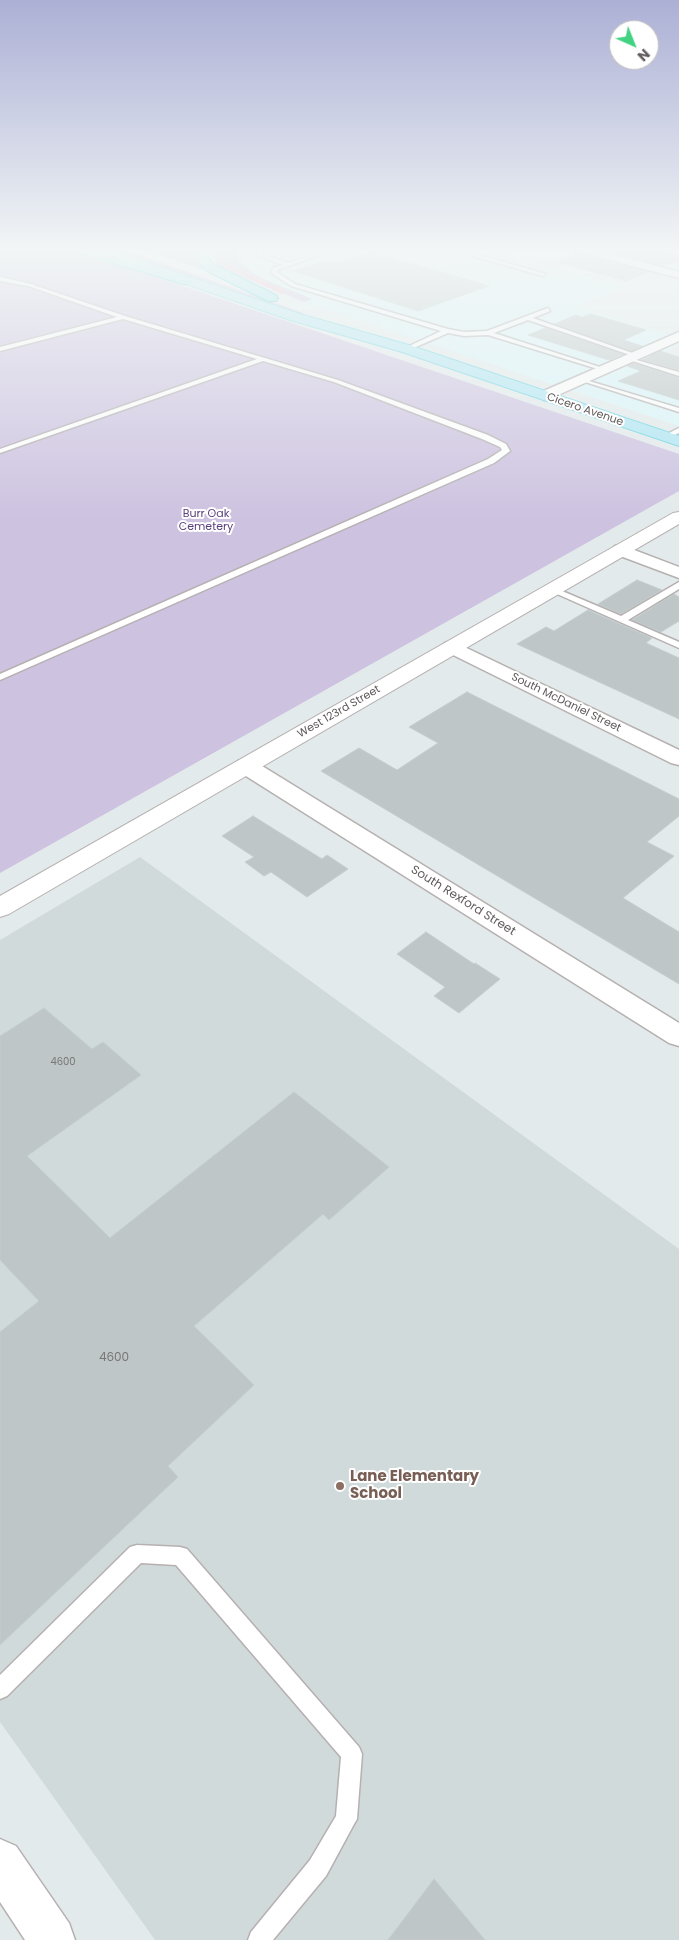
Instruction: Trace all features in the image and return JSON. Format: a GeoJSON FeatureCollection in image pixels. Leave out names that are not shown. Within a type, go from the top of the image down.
{"type":"FeatureCollection","features":[{"type":"Feature","properties":{"kind":"main road","name":"Cicero Avenue"},"geometry":{"type":"LineString","coordinates":[[370,339],[407,349]]}},
{"type":"Feature","properties":{"kind":"main road","name":"Cicero Avenue"},"geometry":{"type":"LineString","coordinates":[[379,339],[544,396],[674,436]]}},
{"type":"Feature","properties":{"kind":"street"},"geometry":{"type":"LineString","coordinates":[[544,396],[673,339]]}},
{"type":"Feature","properties":{"kind":"street","name":"West 123rd Street"},"geometry":{"type":"LineString","coordinates":[[0,908],[679,517]]}},
{"type":"Feature","properties":{"kind":"street"},"geometry":{"type":"LineString","coordinates":[[621,550],[679,573]]}},
{"type":"Feature","properties":{"kind":"street","name":"South McDaniel Street"},"geometry":{"type":"LineString","coordinates":[[452,648],[679,758]]}},
{"type":"Feature","properties":{"kind":"street","name":"South Rexford Street"},"geometry":{"type":"LineString","coordinates":[[246,766],[679,1036]]}},
{"type":"Feature","properties":{"kind":"street"},"geometry":{"type":"LineString","coordinates":[[4,1880],[52,1940]]}},
{"type":"Feature","properties":{"kind":"lane"},"geometry":{"type":"LineString","coordinates":[[0,349],[40,339]]}},
{"type":"Feature","properties":{"kind":"lane"},"geometry":{"type":"LineString","coordinates":[[0,677],[491,461],[506,451],[503,446],[485,437],[336,381],[195,339]]}},
{"type":"Feature","properties":{"kind":"lane"},"geometry":{"type":"LineString","coordinates":[[407,349],[430,339]]}},
{"type":"Feature","properties":{"kind":"lane"},"geometry":{"type":"LineString","coordinates":[[505,339],[603,370]]}},
{"type":"Feature","properties":{"kind":"lane"},"geometry":{"type":"LineString","coordinates":[[583,339],[679,374]]}},
{"type":"Feature","properties":{"kind":"lane"},"geometry":{"type":"LineString","coordinates":[[0,451],[263,359]]}},
{"type":"Feature","properties":{"kind":"lane"},"geometry":{"type":"LineString","coordinates":[[581,379],[679,410]]}},
{"type":"Feature","properties":{"kind":"lane"},"geometry":{"type":"LineString","coordinates":[[621,620],[679,585]]}},
{"type":"Feature","properties":{"kind":"lane"},"geometry":{"type":"LineString","coordinates":[[552,590],[679,645]]}},
{"type":"Feature","properties":{"kind":"lane"},"geometry":{"type":"LineString","coordinates":[[0,1689],[137,1554],[180,1556],[352,1754],[346,1819],[318,1868],[259,1940]]}},
{"type":"Feature","properties":{"kind":"shaded area"},"geometry":{"type":"Polygon","coordinates":[[[414,339],[679,339],[679,345],[645,361],[679,372],[679,426],[414,339]]]}},
{"type":"Feature","properties":{"kind":"shaded area","name":"Lane Elementary School"},"geometry":{"type":"Polygon","coordinates":[[[140,857],[679,1249],[679,1940],[155,1940],[0,1722],[0,940],[140,857]]]}},
{"type":"Feature","properties":{"kind":"green space","name":"Burr Oak Cemetery"},"geometry":{"type":"Polygon","coordinates":[[[0,339],[338,339],[679,454],[679,491],[0,873],[0,339]]]}},
{"type":"Feature","properties":{"kind":"building"},"geometry":{"type":"Polygon","coordinates":[[[539,339],[577,339],[623,354],[609,360],[539,339]]]}},
{"type":"Feature","properties":{"kind":"building"},"geometry":{"type":"Polygon","coordinates":[[[596,339],[626,339],[623,340],[642,346],[631,351],[596,339]]]}},
{"type":"Feature","properties":{"kind":"building"},"geometry":{"type":"Polygon","coordinates":[[[660,351],[679,357],[679,370],[642,360],[660,351]]]}},
{"type":"Feature","properties":{"kind":"building"},"geometry":{"type":"Polygon","coordinates":[[[633,363],[679,378],[679,400],[618,381],[641,371],[627,366],[633,363]]]}},
{"type":"Feature","properties":{"kind":"building"},"geometry":{"type":"Polygon","coordinates":[[[637,580],[662,590],[621,614],[598,604],[637,580]]]}},
{"type":"Feature","properties":{"kind":"building"},"geometry":{"type":"Polygon","coordinates":[[[674,594],[679,597],[679,621],[661,632],[632,620],[674,594]]]}},
{"type":"Feature","properties":{"kind":"building"},"geometry":{"type":"Polygon","coordinates":[[[588,610],[652,638],[646,643],[679,658],[679,719],[517,644],[546,627],[554,631],[588,610]]]}},
{"type":"Feature","properties":{"kind":"building"},"geometry":{"type":"Polygon","coordinates":[[[467,692],[679,799],[679,816],[647,842],[674,856],[623,898],[679,932],[679,984],[321,771],[359,748],[397,770],[438,743],[409,727],[467,692]]]}},
{"type":"Feature","properties":{"kind":"building"},"geometry":{"type":"Polygon","coordinates":[[[253,816],[322,859],[327,855],[348,869],[307,897],[271,872],[264,876],[245,862],[254,857],[222,836],[253,816]]]}},
{"type":"Feature","properties":{"kind":"building"},"geometry":{"type":"Polygon","coordinates":[[[426,932],[500,979],[459,1013],[434,996],[445,987],[397,954],[426,932]]]}},
{"type":"Feature","properties":{"kind":"building"},"geometry":{"type":"Polygon","coordinates":[[[44,1008],[92,1049],[103,1042],[141,1075],[27,1156],[110,1238],[294,1092],[389,1167],[329,1220],[323,1214],[194,1326],[254,1385],[168,1466],[178,1477],[0,1645],[0,1332],[39,1301],[0,1260],[0,1036],[44,1008]]]}},
{"type":"Feature","properties":{"kind":"building"},"geometry":{"type":"Polygon","coordinates":[[[434,1879],[485,1940],[388,1940],[434,1879]]]}},
{"type":"Feature","properties":{"kind":"place","name":"Lane Elementary School"},"geometry":{"type":"Point","coordinates":[340,1486]}}]}
